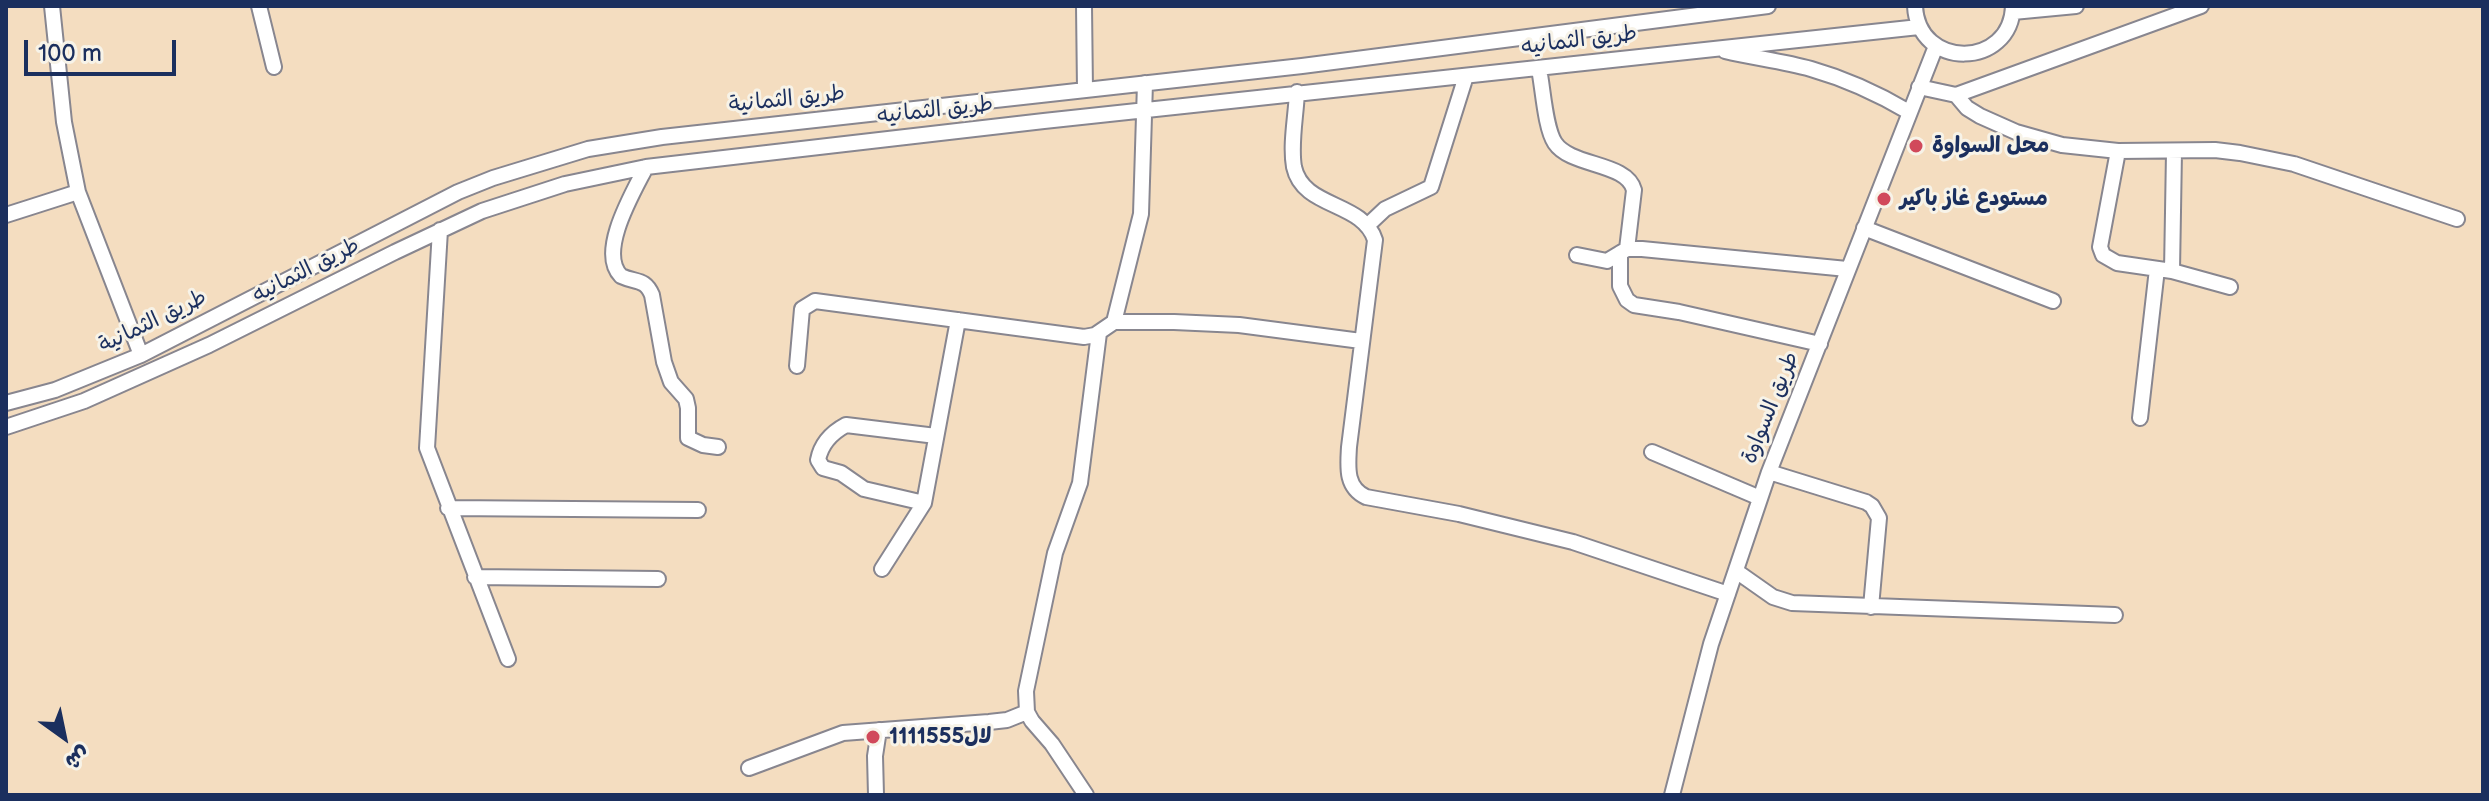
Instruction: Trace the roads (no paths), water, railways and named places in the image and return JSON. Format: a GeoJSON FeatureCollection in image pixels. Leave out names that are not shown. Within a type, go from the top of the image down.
{"type":"FeatureCollection","features":[{"type":"Feature","properties":{"kind":"street"},"geometry":{"type":"LineString","coordinates":[[52,6],[64,122],[78,192],[141,355]]}},
{"type":"Feature","properties":{"kind":"street"},"geometry":{"type":"LineString","coordinates":[[1084,6],[1085,90]]}},
{"type":"Feature","properties":{"kind":"street","name":"طريق الثمانية"},"geometry":{"type":"LineString","coordinates":[[6,403],[55,390],[141,355],[458,192],[588,149],[662,137],[1145,83],[1768,6]]}},
{"type":"Feature","properties":{"kind":"street"},"geometry":{"type":"LineString","coordinates":[[1915,6],[1919,27],[1936,46],[1959,54],[1983,50],[2003,35],[2013,9],[2076,6]]}},
{"type":"Feature","properties":{"kind":"street"},"geometry":{"type":"LineString","coordinates":[[1919,87],[1956,95],[2201,6]]}},
{"type":"Feature","properties":{"kind":"street"},"geometry":{"type":"LineString","coordinates":[[263,7],[274,67]]}},
{"type":"Feature","properties":{"kind":"street","name":"طريق الثمانيه"},"geometry":{"type":"LineString","coordinates":[[6,427],[84,401],[209,345],[482,211],[565,184],[646,167],[1297,92],[1919,27]]}},
{"type":"Feature","properties":{"kind":"street","name":"طريق السواوة"},"geometry":{"type":"LineString","coordinates":[[1672,795],[1694,705],[1769,472],[1936,46]]}},
{"type":"Feature","properties":{"kind":"street"},"geometry":{"type":"LineString","coordinates":[[1713,48],[1808,68],[1844,79],[1881,95],[1909,112]]}},
{"type":"Feature","properties":{"kind":"street"},"geometry":{"type":"LineString","coordinates":[[1539,69],[1554,142],[1570,155],[1625,176],[1634,187],[1620,286],[1627,300],[1634,305],[1820,344]]}},
{"type":"Feature","properties":{"kind":"street"},"geometry":{"type":"LineString","coordinates":[[1368,225],[1385,209],[1431,187],[1466,76]]}},
{"type":"Feature","properties":{"kind":"street"},"geometry":{"type":"LineString","coordinates":[[1114,322],[1141,214],[1145,83]]}},
{"type":"Feature","properties":{"kind":"street"},"geometry":{"type":"LineString","coordinates":[[1297,92],[1293,152],[1297,176],[1313,194],[1355,214],[1368,225],[1375,240],[1348,464],[1351,485],[1359,493],[1573,542],[1728,594]]}},
{"type":"Feature","properties":{"kind":"street"},"geometry":{"type":"LineString","coordinates":[[1956,95],[1967,108],[1980,116],[2016,132],[2062,145],[2118,151],[2228,151],[2294,164],[2457,219]]}},
{"type":"Feature","properties":{"kind":"street"},"geometry":{"type":"LineString","coordinates":[[2118,151],[2101,251],[2117,263],[2164,270],[2230,287]]}},
{"type":"Feature","properties":{"kind":"street"},"geometry":{"type":"LineString","coordinates":[[2140,418],[2164,270],[2174,152]]}},
{"type":"Feature","properties":{"kind":"street"},"geometry":{"type":"LineString","coordinates":[[646,167],[619,225],[614,268],[621,276],[648,285],[664,362],[671,382],[686,399],[688,438],[718,447]]}},
{"type":"Feature","properties":{"kind":"street"},"geometry":{"type":"LineString","coordinates":[[6,215],[78,192]]}},
{"type":"Feature","properties":{"kind":"street"},"geometry":{"type":"LineString","coordinates":[[1864,228],[2053,301]]}},
{"type":"Feature","properties":{"kind":"street"},"geometry":{"type":"LineString","coordinates":[[440,230],[426,438],[430,461],[508,659]]}},
{"type":"Feature","properties":{"kind":"street"},"geometry":{"type":"LineString","coordinates":[[1577,255],[1607,261],[1624,251],[1721,255],[1847,269]]}},
{"type":"Feature","properties":{"kind":"street"},"geometry":{"type":"LineString","coordinates":[[797,366],[802,309],[815,301],[1084,337],[1099,333],[1114,322],[1209,323],[1361,341]]}},
{"type":"Feature","properties":{"kind":"street"},"geometry":{"type":"LineString","coordinates":[[882,569],[924,503],[958,320]]}},
{"type":"Feature","properties":{"kind":"street"},"geometry":{"type":"LineString","coordinates":[[1086,795],[1027,712],[1028,677],[1055,553],[1078,492],[1099,333]]}},
{"type":"Feature","properties":{"kind":"street"},"geometry":{"type":"LineString","coordinates":[[924,503],[864,489],[841,473],[823,468],[818,460],[822,445],[846,425],[936,436]]}},
{"type":"Feature","properties":{"kind":"street"},"geometry":{"type":"LineString","coordinates":[[1652,452],[1760,498]]}},
{"type":"Feature","properties":{"kind":"street"},"geometry":{"type":"LineString","coordinates":[[1769,472],[1866,502],[1876,510],[1879,518],[1871,607]]}},
{"type":"Feature","properties":{"kind":"street"},"geometry":{"type":"LineString","coordinates":[[448,508],[698,510]]}},
{"type":"Feature","properties":{"kind":"street"},"geometry":{"type":"LineString","coordinates":[[1736,571],[1781,601],[1806,605],[2115,615]]}},
{"type":"Feature","properties":{"kind":"street"},"geometry":{"type":"LineString","coordinates":[[475,577],[658,579]]}},
{"type":"Feature","properties":{"kind":"street"},"geometry":{"type":"LineString","coordinates":[[749,768],[829,737],[1007,720],[1027,712]]}},
{"type":"Feature","properties":{"kind":"street"},"geometry":{"type":"LineString","coordinates":[[876,795],[875,756],[879,730]]}},
{"type":"Feature","properties":{"kind":"place","name":"محل السواوة"},"geometry":{"type":"Point","coordinates":[1916,146]}},
{"type":"Feature","properties":{"kind":"place","name":"مستودع غاز باكير"},"geometry":{"type":"Point","coordinates":[1884,199]}},
{"type":"Feature","properties":{"kind":"place","name":"1111555لال"},"geometry":{"type":"Point","coordinates":[873,737]}}]}
